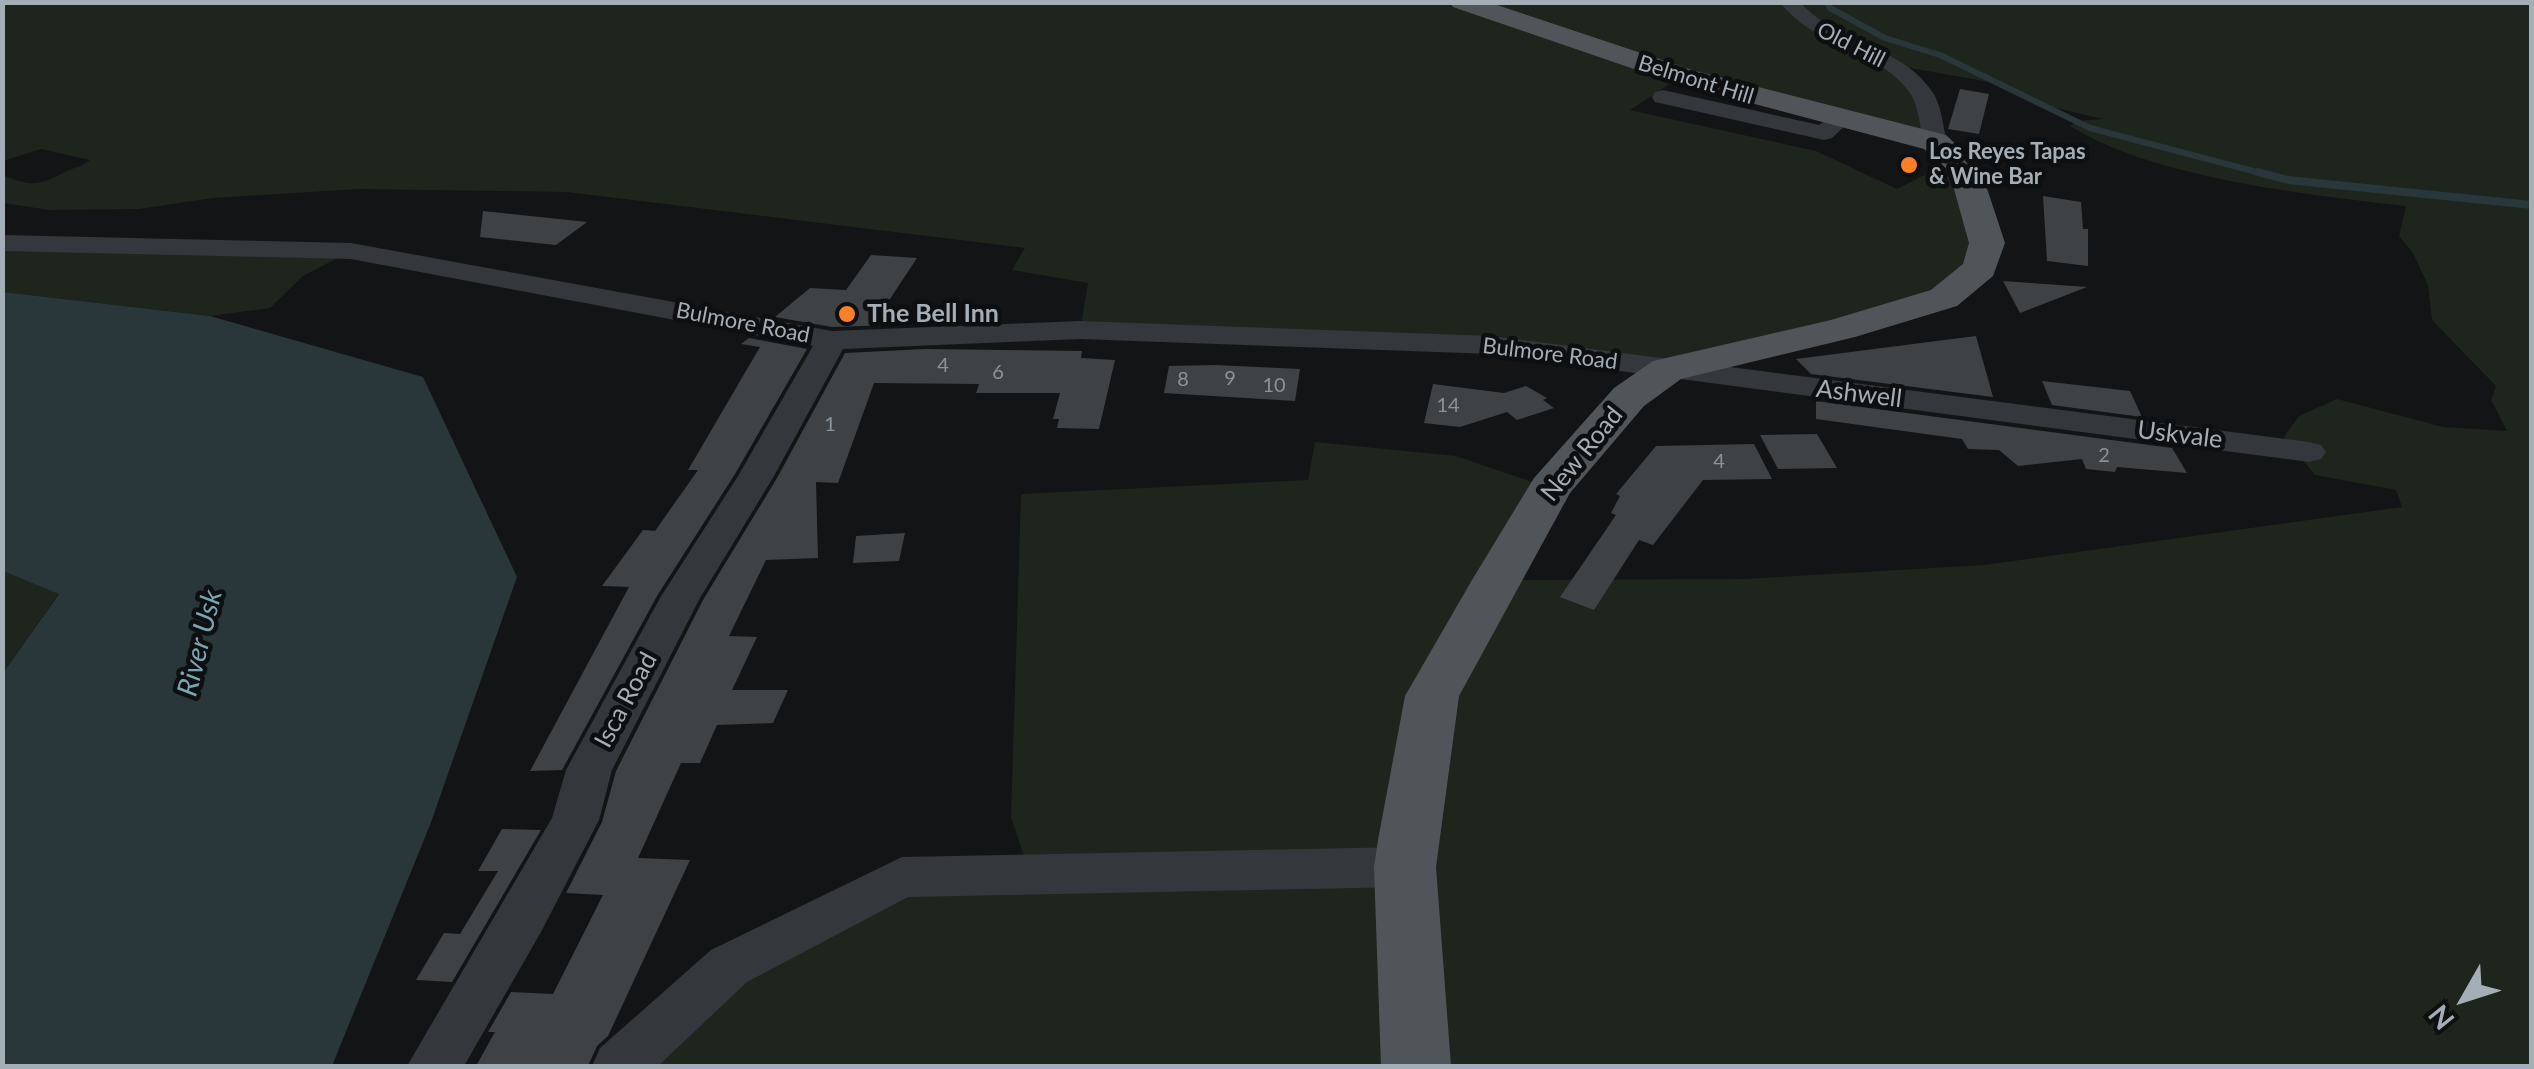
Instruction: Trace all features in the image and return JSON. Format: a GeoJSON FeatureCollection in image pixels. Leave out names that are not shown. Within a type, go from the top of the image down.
{"type":"FeatureCollection","features":[{"type":"Feature","properties":{"kind":"main road","name":"Belmont Hill"},"geometry":{"type":"LineString","coordinates":[[1462,2],[1682,76],[1935,142]]}},
{"type":"Feature","properties":{"kind":"main road","name":"New Road"},"geometry":{"type":"LineString","coordinates":[[1416,1066],[1405,867],[1432,696],[1550,488],[1629,396],[1667,370],[1841,329],[1944,298],[1980,268],[1987,243],[1964,167],[1935,142]]}},
{"type":"Feature","properties":{"kind":"street","name":"Old Hill"},"geometry":{"type":"LineString","coordinates":[[1790,2],[1807,23],[1892,65],[1923,96],[1935,142]]}},
{"type":"Feature","properties":{"kind":"street"},"geometry":{"type":"LineString","coordinates":[[1657,102],[1744,128],[1767,121],[1824,133],[1842,118]]}},
{"type":"Feature","properties":{"kind":"street","name":"Bulmore Road"},"geometry":{"type":"LineString","coordinates":[[2,242],[351,251],[832,340],[1094,331],[1491,346],[1667,370]]}},
{"type":"Feature","properties":{"kind":"street","name":"Isca Road"},"geometry":{"type":"LineString","coordinates":[[434,1066],[523,917],[575,820],[589,770],[680,598],[756,476],[832,340]]}},
{"type":"Feature","properties":{"kind":"street","name":"Ashwell"},"geometry":{"type":"LineString","coordinates":[[1667,370],[2051,418]]}},
{"type":"Feature","properties":{"kind":"street","name":"Uskvale"},"geometry":{"type":"LineString","coordinates":[[2051,418],[2309,452]]}},
{"type":"Feature","properties":{"kind":"street"},"geometry":{"type":"LineString","coordinates":[[620,1066],[729,966],[902,877],[1405,867]]}},
{"type":"Feature","properties":{"kind":"shaded area"},"geometry":{"type":"Polygon","coordinates":[[[3,3],[2531,3],[2531,1066],[620,1066],[729,966],[902,877],[1030,874],[1011,817],[1021,494],[1308,480],[1315,442],[1456,456],[1550,488],[1498,580],[1744,579],[1984,565],[2402,507],[2396,490],[2315,475],[2284,437],[2299,416],[2337,399],[2443,427],[2507,431],[2491,400],[2496,386],[2432,320],[2428,285],[2413,253],[2399,236],[2406,206],[2232,181],[2144,159],[2070,126],[2076,121],[2103,119],[2043,105],[2000,84],[1894,65],[1923,96],[1935,142],[1682,76],[1630,110],[1816,151],[1897,189],[1922,176],[1964,167],[1987,243],[1944,298],[1667,369],[1491,345],[1080,330],[1088,283],[1012,270],[1025,248],[567,192],[359,189],[213,198],[139,209],[49,210],[3,203],[3,175],[36,183],[90,160],[41,149],[3,161],[3,3]]]}},
{"type":"Feature","properties":{"kind":"shaded area"},"geometry":{"type":"Polygon","coordinates":[[[2,243],[351,251],[303,276],[270,308],[210,316],[3,292],[2,243]]]}},
{"type":"Feature","properties":{"kind":"shaded area"},"geometry":{"type":"Polygon","coordinates":[[[3,571],[59,593],[3,673],[3,571]]]}},
{"type":"Feature","properties":{"kind":"water","name":"River Usk"},"geometry":{"type":"Polygon","coordinates":[[[3,292],[210,316],[423,377],[517,577],[430,825],[332,1066],[3,1066],[3,673],[59,594],[3,571],[3,292]]]}},
{"type":"Feature","properties":{"kind":"building"},"geometry":{"type":"Polygon","coordinates":[[[1960,89],[1989,94],[1979,134],[1948,129],[1960,89]]]}},
{"type":"Feature","properties":{"kind":"building"},"geometry":{"type":"Polygon","coordinates":[[[2043,196],[2081,202],[2083,229],[2088,229],[2088,266],[2047,261],[2043,196]]]}},
{"type":"Feature","properties":{"kind":"building"},"geometry":{"type":"Polygon","coordinates":[[[483,211],[587,222],[556,245],[480,237],[483,211]]]}},
{"type":"Feature","properties":{"kind":"building"},"geometry":{"type":"Polygon","coordinates":[[[871,255],[917,258],[884,308],[902,310],[891,325],[832,327],[775,317],[810,288],[846,290],[871,255]]]}},
{"type":"Feature","properties":{"kind":"building"},"geometry":{"type":"Polygon","coordinates":[[[2003,281],[2087,287],[2020,313],[2003,281]]]}},
{"type":"Feature","properties":{"kind":"building"},"geometry":{"type":"Polygon","coordinates":[[[1976,336],[1993,397],[1811,374],[1796,359],[1976,336]]]}},
{"type":"Feature","properties":{"kind":"building"},"geometry":{"type":"Polygon","coordinates":[[[749,338],[807,349],[735,474],[657,596],[562,770],[530,771],[629,587],[602,586],[643,530],[655,531],[698,470],[688,470],[760,347],[741,344],[749,338]]]}},
{"type":"Feature","properties":{"kind":"building"},"geometry":{"type":"Polygon","coordinates":[[[925,349],[1082,351],[1081,358],[1115,360],[1099,429],[1057,428],[1059,419],[1053,419],[1060,393],[976,393],[979,384],[874,383],[838,483],[816,482],[818,558],[766,560],[729,636],[757,637],[732,690],[788,690],[773,723],[717,725],[700,763],[681,763],[638,858],[690,860],[608,1036],[597,1046],[588,1066],[476,1066],[495,1032],[488,1032],[511,992],[553,994],[603,895],[566,893],[602,822],[616,771],[703,600],[777,478],[845,353],[925,349]]]}},
{"type":"Feature","properties":{"kind":"building"},"geometry":{"type":"Polygon","coordinates":[[[1169,366],[1300,369],[1295,401],[1164,393],[1169,366]]]}},
{"type":"Feature","properties":{"kind":"building"},"geometry":{"type":"Polygon","coordinates":[[[2042,381],[2130,391],[2142,417],[2052,405],[2042,381]]]}},
{"type":"Feature","properties":{"kind":"building"},"geometry":{"type":"Polygon","coordinates":[[[1433,384],[1504,393],[1526,386],[1547,398],[1543,400],[1554,408],[1517,420],[1507,412],[1460,427],[1424,423],[1433,384]]]}},
{"type":"Feature","properties":{"kind":"building"},"geometry":{"type":"Polygon","coordinates":[[[1816,401],[2172,448],[2187,473],[2117,467],[2115,472],[2086,469],[2082,459],[2018,466],[1999,450],[1968,449],[1962,439],[1816,419],[1816,401]]]}},
{"type":"Feature","properties":{"kind":"building"},"geometry":{"type":"Polygon","coordinates":[[[1817,434],[1837,468],[1778,469],[1760,435],[1817,434]]]}},
{"type":"Feature","properties":{"kind":"building"},"geometry":{"type":"Polygon","coordinates":[[[1754,444],[1772,479],[1703,480],[1653,545],[1639,540],[1594,610],[1560,597],[1616,515],[1611,513],[1620,496],[1616,494],[1656,446],[1754,444]]]}},
{"type":"Feature","properties":{"kind":"building"},"geometry":{"type":"Polygon","coordinates":[[[905,533],[899,561],[853,563],[856,536],[905,533]]]}},
{"type":"Feature","properties":{"kind":"building"},"geometry":{"type":"Polygon","coordinates":[[[502,829],[541,830],[452,982],[416,980],[444,933],[460,934],[498,871],[478,871],[502,829]]]}},
{"type":"Feature","properties":{"kind":"waterway"},"geometry":{"type":"LineString","coordinates":[[1827,2],[1830,8],[1885,38],[1940,55],[2090,128],[2268,175]]}},
{"type":"Feature","properties":{"kind":"waterway"},"geometry":{"type":"LineString","coordinates":[[2258,172],[2288,180],[2532,205]]}},
{"type":"Feature","properties":{"kind":"place","name":"Los Reyes Tapas & Wine Bar"},"geometry":{"type":"Point","coordinates":[1909,165]}},
{"type":"Feature","properties":{"kind":"place","name":"The Bell Inn"},"geometry":{"type":"Point","coordinates":[847,314]}}]}
